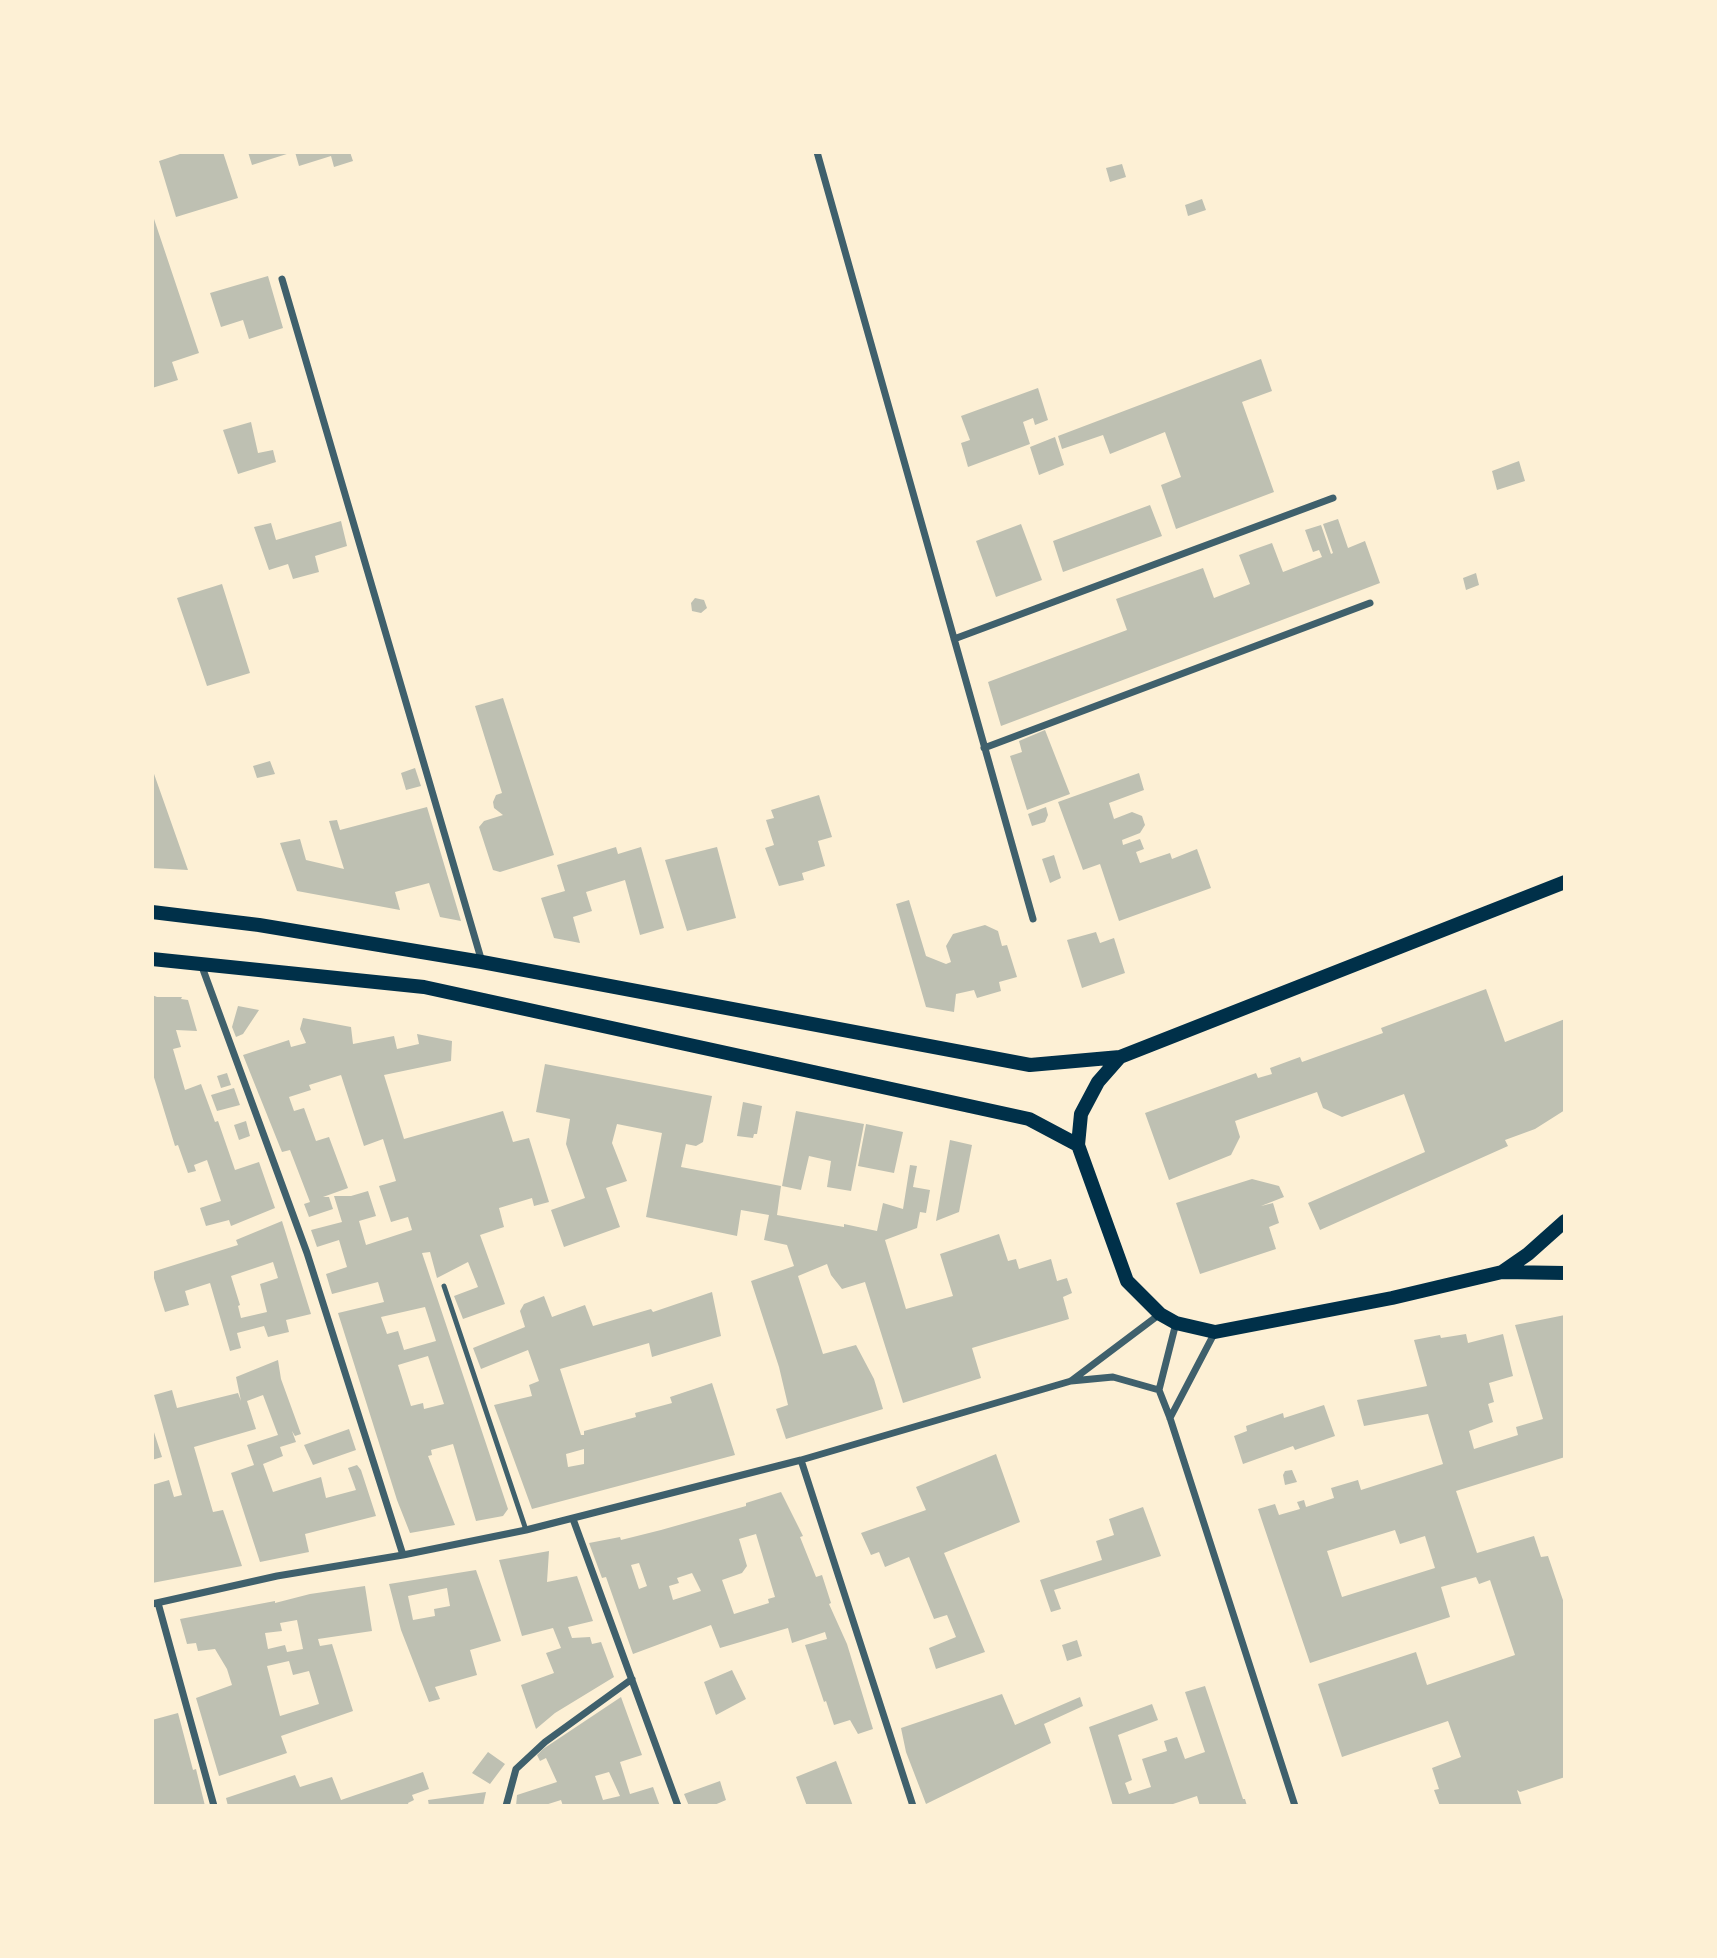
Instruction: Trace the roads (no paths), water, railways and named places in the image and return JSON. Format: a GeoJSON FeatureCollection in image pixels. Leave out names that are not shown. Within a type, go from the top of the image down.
{"type":"FeatureCollection","features":[{"type":"Feature","properties":{"kind":"main road"},"geometry":{"type":"LineString","coordinates":[[152,912],[260,925],[482,962],[1030,1065],[1119,1057],[1564,881]]}},
{"type":"Feature","properties":{"kind":"main road"},"geometry":{"type":"LineString","coordinates":[[152,960],[424,986],[1029,1119],[1078,1145]]}},
{"type":"Feature","properties":{"kind":"main road"},"geometry":{"type":"LineString","coordinates":[[1119,1057],[1098,1082],[1081,1114],[1078,1145],[1127,1281],[1160,1314],[1176,1323],[1215,1332],[1392,1298],[1503,1272],[1565,1273]]}},
{"type":"Feature","properties":{"kind":"main road"},"geometry":{"type":"LineString","coordinates":[[1503,1272],[1565,1221]]}},
{"type":"Feature","properties":{"kind":"street"},"geometry":{"type":"LineString","coordinates":[[817,152],[1033,919]]}},
{"type":"Feature","properties":{"kind":"street"},"geometry":{"type":"LineString","coordinates":[[282,279],[482,962]]}},
{"type":"Feature","properties":{"kind":"street"},"geometry":{"type":"LineString","coordinates":[[954,639],[1333,498]]}},
{"type":"Feature","properties":{"kind":"street"},"geometry":{"type":"LineString","coordinates":[[984,748],[1370,603]]}},
{"type":"Feature","properties":{"kind":"street"},"geometry":{"type":"LineString","coordinates":[[201,964],[307,1253],[403,1555]]}},
{"type":"Feature","properties":{"kind":"street"},"geometry":{"type":"LineString","coordinates":[[1071,1381],[1160,1314]]}},
{"type":"Feature","properties":{"kind":"street"},"geometry":{"type":"LineString","coordinates":[[1176,1323],[1159,1390],[1295,1806]]}},
{"type":"Feature","properties":{"kind":"street"},"geometry":{"type":"LineString","coordinates":[[1170,1418],[1215,1332]]}},
{"type":"Feature","properties":{"kind":"street"},"geometry":{"type":"LineString","coordinates":[[214,1806],[155,1604],[276,1576],[403,1555],[573,1519],[802,1460],[1071,1381],[1113,1377],[1159,1390]]}},
{"type":"Feature","properties":{"kind":"street"},"geometry":{"type":"LineString","coordinates":[[802,1460],[913,1806]]}},
{"type":"Feature","properties":{"kind":"street"},"geometry":{"type":"LineString","coordinates":[[573,1519],[678,1806]]}},
{"type":"Feature","properties":{"kind":"street"},"geometry":{"type":"LineString","coordinates":[[506,1806],[516,1769],[545,1742],[632,1679]]}},
{"type":"Feature","properties":{"kind":"lane"},"geometry":{"type":"LineString","coordinates":[[444,1286],[526,1530]]}}]}
